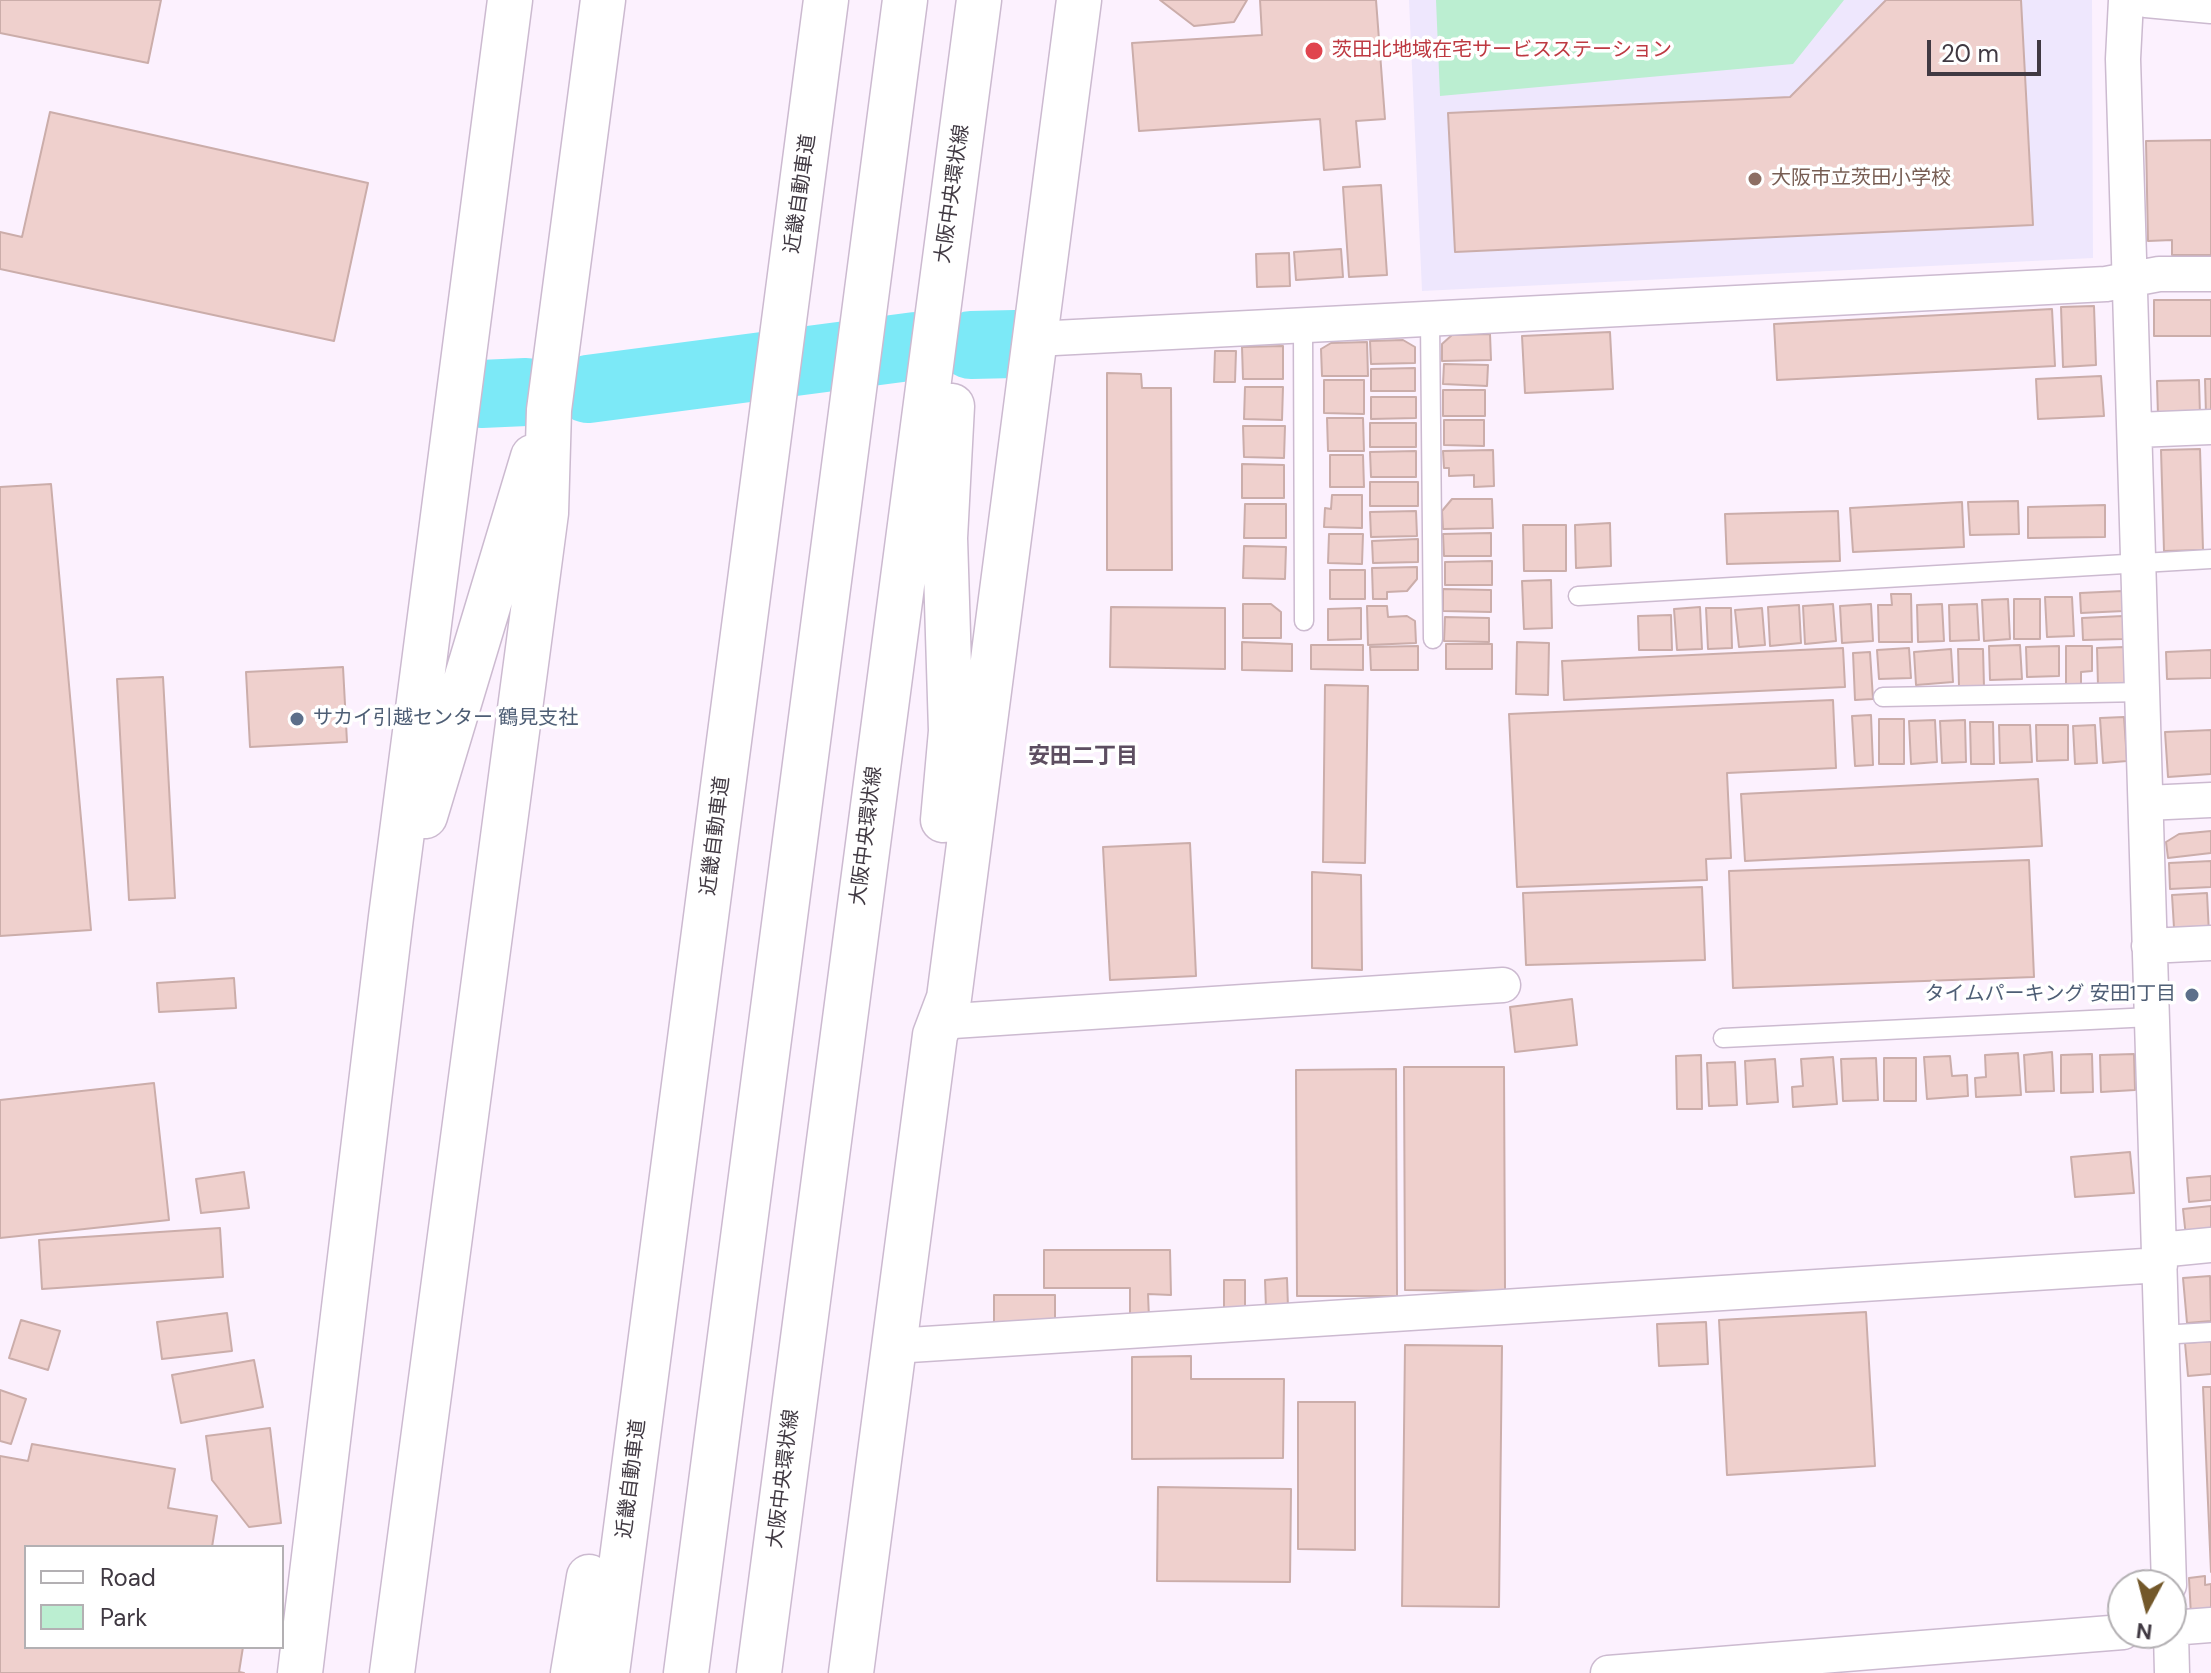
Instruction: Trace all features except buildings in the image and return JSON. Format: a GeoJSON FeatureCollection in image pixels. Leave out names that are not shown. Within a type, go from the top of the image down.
{"type":"FeatureCollection","features":[{"type":"Feature","properties":{"kind":"main road"},"geometry":{"type":"LineString","coordinates":[[300,1673],[391,917],[510,0]]}},
{"type":"Feature","properties":{"kind":"main road"},"geometry":{"type":"LineString","coordinates":[[394,1653],[546,513],[549,410],[603,0]]}},
{"type":"Feature","properties":{"kind":"main road","name":"近畿自動車道"},"geometry":{"type":"LineString","coordinates":[[607,1673],[826,0]]}},
{"type":"Feature","properties":{"kind":"main road"},"geometry":{"type":"LineString","coordinates":[[686,1673],[905,0]]}},
{"type":"Feature","properties":{"kind":"main road","name":"大阪中央環状線"},"geometry":{"type":"LineString","coordinates":[[761,1656],[979,0]]}},
{"type":"Feature","properties":{"kind":"main road"},"geometry":{"type":"LineString","coordinates":[[938,1022],[926,996],[951,731],[945,479],[965,262],[969,162],[966,101],[993,0]]}},
{"type":"Feature","properties":{"kind":"main road"},"geometry":{"type":"LineString","coordinates":[[851,1673],[938,1022],[949,998],[1079,0]]}},
{"type":"Feature","properties":{"kind":"main road"},"geometry":{"type":"LineString","coordinates":[[391,917],[549,410]]}},
{"type":"Feature","properties":{"kind":"main road"},"geometry":{"type":"LineString","coordinates":[[573,1673],[674,1007],[723,786]]}},
{"type":"Feature","properties":{"kind":"street"},"geometry":{"type":"LineString","coordinates":[[2126,0],[2123,59],[2168,1569]]}},
{"type":"Feature","properties":{"kind":"street"},"geometry":{"type":"LineString","coordinates":[[2146,0],[2211,6]]}},
{"type":"Feature","properties":{"kind":"street"},"geometry":{"type":"LineString","coordinates":[[1035,339],[1303,327],[2131,280],[2159,274],[2211,274]]}},
{"type":"Feature","properties":{"kind":"street"},"geometry":{"type":"LineString","coordinates":[[2136,430],[2211,427]]}},
{"type":"Feature","properties":{"kind":"street"},"geometry":{"type":"LineString","coordinates":[[2146,803],[2211,800]]}},
{"type":"Feature","properties":{"kind":"street"},"geometry":{"type":"LineString","coordinates":[[2149,946],[2211,943]]}},
{"type":"Feature","properties":{"kind":"street"},"geometry":{"type":"LineString","coordinates":[[938,1022],[1503,985]]}},
{"type":"Feature","properties":{"kind":"street"},"geometry":{"type":"LineString","coordinates":[[894,1346],[2160,1258],[2211,1245]]}},
{"type":"Feature","properties":{"kind":"street"},"geometry":{"type":"LineString","coordinates":[[2187,1629],[2211,1625]]}},
{"type":"Feature","properties":{"kind":"street"},"geometry":{"type":"LineString","coordinates":[[1608,1673],[2107,1633]]}},
{"type":"Feature","properties":{"kind":"street"},"geometry":{"type":"LineString","coordinates":[[2171,1649],[2172,1673]]}},
{"type":"Feature","properties":{"kind":"lane"},"geometry":{"type":"LineString","coordinates":[[1430,320],[1433,639]]}},
{"type":"Feature","properties":{"kind":"lane"},"geometry":{"type":"LineString","coordinates":[[1303,327],[1304,621]]}},
{"type":"Feature","properties":{"kind":"lane"},"geometry":{"type":"LineString","coordinates":[[1578,596],[2211,559]]}},
{"type":"Feature","properties":{"kind":"lane"},"geometry":{"type":"LineString","coordinates":[[1883,697],[2143,692]]}},
{"type":"Feature","properties":{"kind":"lane"},"geometry":{"type":"LineString","coordinates":[[1723,1038],[2151,1017]]}},
{"type":"Feature","properties":{"kind":"lane"},"geometry":{"type":"LineString","coordinates":[[2161,1335],[2211,1332]]}},
{"type":"Feature","properties":{"kind":"shaded area","name":"大阪市立茨田小学校"},"geometry":{"type":"Polygon","coordinates":[[[1409,0],[2092,0],[2093,258],[1422,291],[1409,0]]]}},
{"type":"Feature","properties":{"kind":"green space"},"geometry":{"type":"Polygon","coordinates":[[[1436,0],[1844,0],[1793,64],[1440,96],[1436,0]]]}},
{"type":"Feature","properties":{"kind":"waterway"},"geometry":{"type":"LineString","coordinates":[[971,345],[1015,344]]}},
{"type":"Feature","properties":{"kind":"waterway"},"geometry":{"type":"LineString","coordinates":[[588,389],[916,346]]}},
{"type":"Feature","properties":{"kind":"waterway"},"geometry":{"type":"LineString","coordinates":[[481,394],[526,392]]}},
{"type":"Feature","properties":{"kind":"place","name":"茨田北地域在宅サービスステーション"},"geometry":{"type":"Point","coordinates":[1314,51]}},
{"type":"Feature","properties":{"kind":"place","name":"大阪市立茨田小学校"},"geometry":{"type":"Point","coordinates":[1755,179]}},
{"type":"Feature","properties":{"kind":"place","name":"サカイ引越センター 鶴見支社"},"geometry":{"type":"Point","coordinates":[297,719]}},
{"type":"Feature","properties":{"kind":"place","name":"タイムパーキング 安田1丁目"},"geometry":{"type":"Point","coordinates":[2192,995]}},
{"type":"Feature","properties":{"kind":"district","name":"安田二丁目"},"geometry":{"type":"Point","coordinates":[1083,757]}}]}
